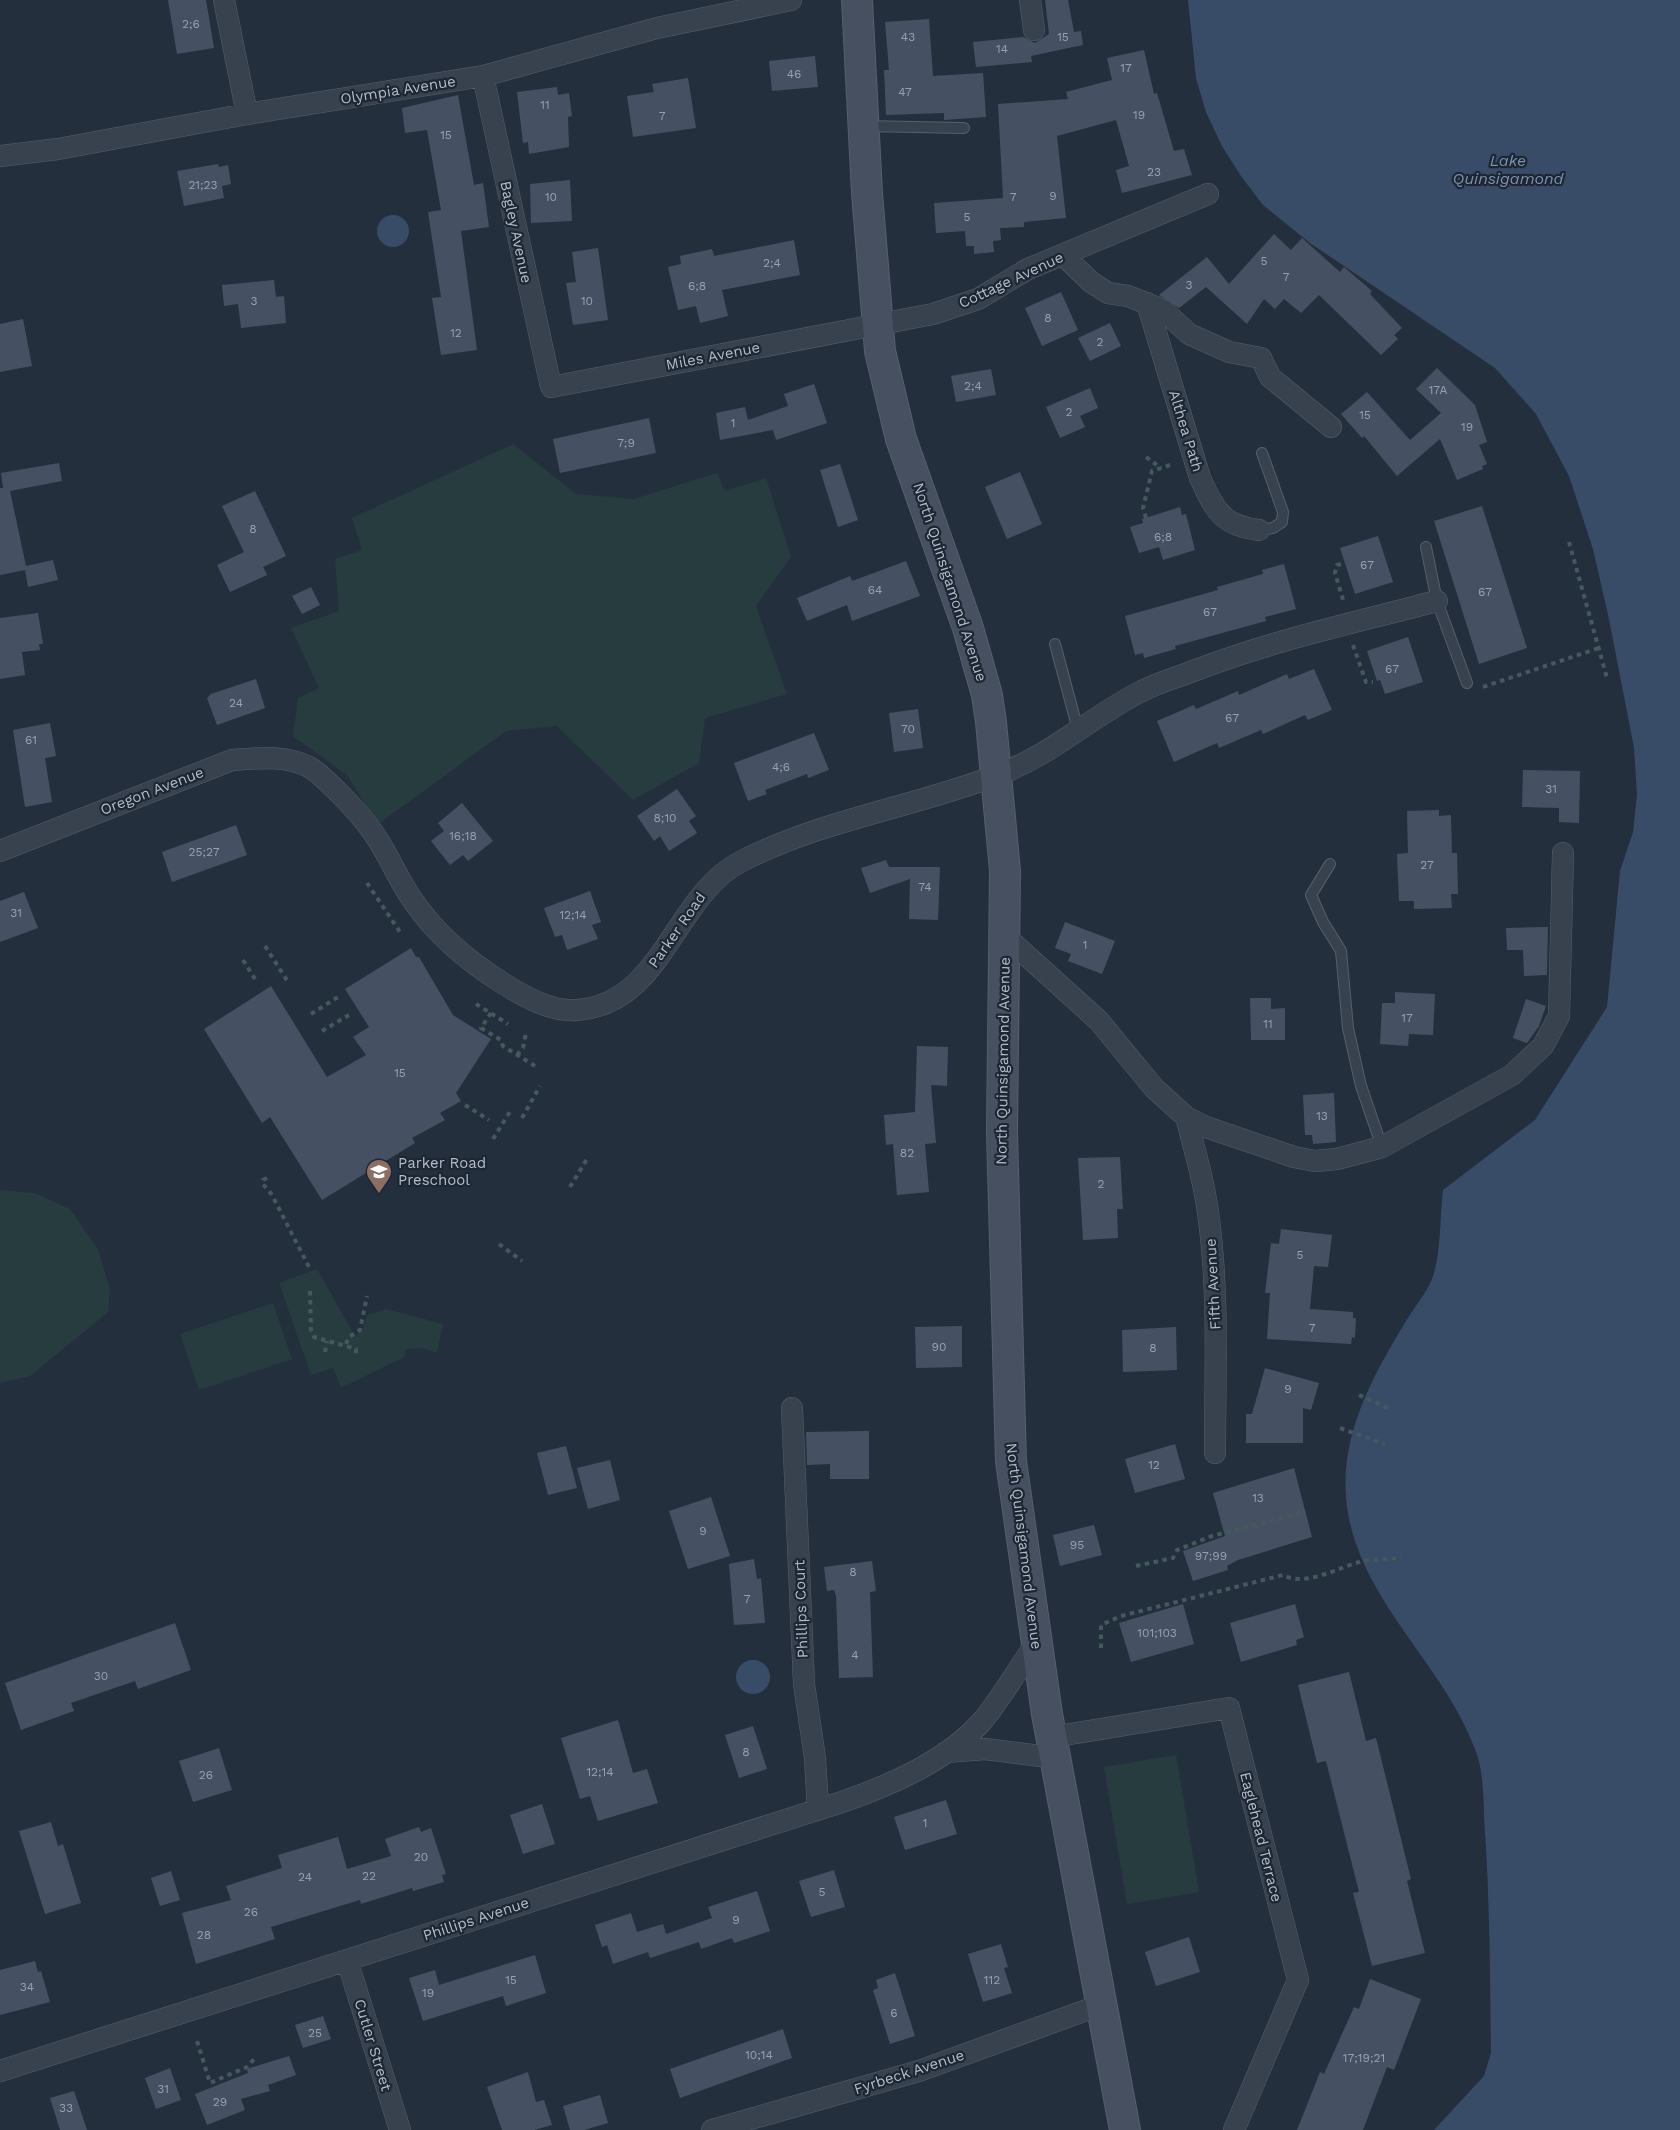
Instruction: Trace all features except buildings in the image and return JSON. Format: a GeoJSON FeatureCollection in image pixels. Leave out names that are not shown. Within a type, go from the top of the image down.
{"type":"FeatureCollection","features":[{"type":"Feature","properties":{"kind":"main road","name":"North Quinsigamond Avenue"},"geometry":{"type":"LineString","coordinates":[[857,0],[862,126],[876,325],[885,377],[901,439],[978,662],[987,695],[997,775],[1005,871],[1002,1132],[1008,1413],[1015,1497],[1054,1747],[1125,2130]]}},
{"type":"Feature","properties":{"kind":"street"},"geometry":{"type":"LineString","coordinates":[[224,0],[247,114]]}},
{"type":"Feature","properties":{"kind":"street","name":"Olympia Avenue"},"geometry":{"type":"LineString","coordinates":[[0,156],[58,149],[247,114],[483,76],[657,28],[791,0]]}},
{"type":"Feature","properties":{"kind":"street"},"geometry":{"type":"LineString","coordinates":[[1030,0],[1034,30]]}},
{"type":"Feature","properties":{"kind":"street","name":"Bagley Avenue"},"geometry":{"type":"LineString","coordinates":[[483,76],[550,387]]}},
{"type":"Feature","properties":{"kind":"street","name":"Cottage Avenue"},"geometry":{"type":"LineString","coordinates":[[876,325],[963,305],[995,290],[1028,269],[1208,194]]}},
{"type":"Feature","properties":{"kind":"street"},"geometry":{"type":"LineString","coordinates":[[1063,255],[1091,282],[1108,293],[1147,303],[1163,310],[1190,334],[1229,352],[1261,358],[1270,377],[1331,427]]}},
{"type":"Feature","properties":{"kind":"street","name":"Althea Path"},"geometry":{"type":"LineString","coordinates":[[1147,303],[1200,478],[1212,503],[1225,520],[1240,528],[1259,530]]}},
{"type":"Feature","properties":{"kind":"street","name":"Miles Avenue"},"geometry":{"type":"LineString","coordinates":[[550,387],[876,325]]}},
{"type":"Feature","properties":{"kind":"street","name":"Parker Road"},"geometry":{"type":"LineString","coordinates":[[307,767],[321,776],[361,817],[379,841],[416,905],[449,944],[521,994],[559,1009],[578,1010],[603,1005],[636,982],[652,967],[703,891],[733,866],[831,824],[997,775],[1038,758],[1143,690],[1237,654],[1437,601]]}},
{"type":"Feature","properties":{"kind":"street","name":"Oregon Avenue"},"geometry":{"type":"LineString","coordinates":[[0,850],[232,760],[273,758],[307,767]]}},
{"type":"Feature","properties":{"kind":"street"},"geometry":{"type":"LineString","coordinates":[[1005,936],[1099,1022],[1154,1088],[1186,1117],[1206,1127],[1294,1157],[1315,1161],[1337,1159],[1382,1146],[1512,1075],[1544,1046],[1559,1016],[1563,853]]}},
{"type":"Feature","properties":{"kind":"street","name":"Fifth Avenue"},"geometry":{"type":"LineString","coordinates":[[1186,1117],[1202,1183],[1212,1244],[1215,1299],[1215,1453]]}},
{"type":"Feature","properties":{"kind":"street","name":"Phillips Court"},"geometry":{"type":"LineString","coordinates":[[792,1408],[804,1684],[815,1758],[818,1810]]}},
{"type":"Feature","properties":{"kind":"street","name":"Phillips Avenue"},"geometry":{"type":"LineString","coordinates":[[0,2071],[818,1810],[896,1781],[946,1752],[983,1720],[1036,1643]]}},
{"type":"Feature","properties":{"kind":"street","name":"Eaglehead Terrace"},"geometry":{"type":"LineString","coordinates":[[1054,1747],[1229,1708],[1298,1980],[1234,2130]]}},
{"type":"Feature","properties":{"kind":"street","name":"Phillips Avenue"},"geometry":{"type":"LineString","coordinates":[[946,1752],[1054,1747]]}},
{"type":"Feature","properties":{"kind":"street","name":"Cutler Street"},"geometry":{"type":"LineString","coordinates":[[347,1960],[400,2130]]}},
{"type":"Feature","properties":{"kind":"street","name":"Fyrbeck Avenue"},"geometry":{"type":"LineString","coordinates":[[712,2130],[919,2072],[1102,2004]]}},
{"type":"Feature","properties":{"kind":"lane"},"geometry":{"type":"LineString","coordinates":[[862,126],[964,128]]}},
{"type":"Feature","properties":{"kind":"lane"},"geometry":{"type":"LineString","coordinates":[[1259,530],[1273,528],[1282,522],[1283,512],[1262,453]]}},
{"type":"Feature","properties":{"kind":"lane"},"geometry":{"type":"LineString","coordinates":[[1426,547],[1437,601],[1467,683]]}},
{"type":"Feature","properties":{"kind":"lane"},"geometry":{"type":"LineString","coordinates":[[1055,644],[1078,730]]}},
{"type":"Feature","properties":{"kind":"lane"},"geometry":{"type":"LineString","coordinates":[[1330,864],[1311,895],[1341,951],[1351,1039],[1361,1086],[1382,1146]]}},
{"type":"Feature","properties":{"kind":"path"},"geometry":{"type":"LineString","coordinates":[[1146,456],[1161,468]]}},
{"type":"Feature","properties":{"kind":"path"},"geometry":{"type":"LineString","coordinates":[[1146,518],[1143,508],[1152,471],[1170,465]]}},
{"type":"Feature","properties":{"kind":"path"},"geometry":{"type":"LineString","coordinates":[[1569,542],[1608,678]]}},
{"type":"Feature","properties":{"kind":"path"},"geometry":{"type":"LineString","coordinates":[[1341,564],[1337,565],[1335,573],[1361,675],[1366,682],[1373,682]]}},
{"type":"Feature","properties":{"kind":"path"},"geometry":{"type":"LineString","coordinates":[[1467,683],[1486,688],[1599,648]]}},
{"type":"Feature","properties":{"kind":"path"},"geometry":{"type":"LineString","coordinates":[[367,883],[402,934]]}},
{"type":"Feature","properties":{"kind":"path"},"geometry":{"type":"LineString","coordinates":[[265,946],[288,982]]}},
{"type":"Feature","properties":{"kind":"path"},"geometry":{"type":"LineString","coordinates":[[243,960],[255,979]]}},
{"type":"Feature","properties":{"kind":"path"},"geometry":{"type":"LineString","coordinates":[[311,1014],[338,997]]}},
{"type":"Feature","properties":{"kind":"path"},"geometry":{"type":"LineString","coordinates":[[476,1004],[508,1024]]}},
{"type":"Feature","properties":{"kind":"path"},"geometry":{"type":"LineString","coordinates":[[491,1012],[481,1028],[501,1040],[503,1046],[535,1066]]}},
{"type":"Feature","properties":{"kind":"path"},"geometry":{"type":"LineString","coordinates":[[321,1031],[349,1015]]}},
{"type":"Feature","properties":{"kind":"path"},"geometry":{"type":"LineString","coordinates":[[517,1055],[523,1048],[526,1032]]}},
{"type":"Feature","properties":{"kind":"path"},"geometry":{"type":"LineString","coordinates":[[522,1118],[540,1086]]}},
{"type":"Feature","properties":{"kind":"path"},"geometry":{"type":"LineString","coordinates":[[465,1105],[489,1120]]}},
{"type":"Feature","properties":{"kind":"path"},"geometry":{"type":"LineString","coordinates":[[493,1138],[511,1110]]}},
{"type":"Feature","properties":{"kind":"path"},"geometry":{"type":"LineString","coordinates":[[570,1187],[587,1159]]}},
{"type":"Feature","properties":{"kind":"path"},"geometry":{"type":"LineString","coordinates":[[267,1178],[263,1180],[263,1184],[272,1195],[311,1271]]}},
{"type":"Feature","properties":{"kind":"path"},"geometry":{"type":"LineString","coordinates":[[499,1244],[522,1262]]}},
{"type":"Feature","properties":{"kind":"path"},"geometry":{"type":"LineString","coordinates":[[310,1291],[311,1330],[314,1337],[346,1344],[356,1349],[356,1354]]}},
{"type":"Feature","properties":{"kind":"path"},"geometry":{"type":"LineString","coordinates":[[346,1344],[349,1337],[360,1329],[367,1296]]}},
{"type":"Feature","properties":{"kind":"path"},"geometry":{"type":"LineString","coordinates":[[324,1352],[327,1341]]}},
{"type":"Feature","properties":{"kind":"path"},"geometry":{"type":"LineString","coordinates":[[1359,1395],[1390,1409]]}},
{"type":"Feature","properties":{"kind":"path"},"geometry":{"type":"LineString","coordinates":[[1340,1428],[1385,1444]]}},
{"type":"Feature","properties":{"kind":"path"},"geometry":{"type":"LineString","coordinates":[[1136,1566],[1173,1558],[1177,1550],[1212,1536],[1305,1512]]}},
{"type":"Feature","properties":{"kind":"path"},"geometry":{"type":"LineString","coordinates":[[1101,1648],[1101,1624],[1121,1616],[1283,1575],[1292,1580],[1303,1580],[1364,1561],[1401,1558]]}},
{"type":"Feature","properties":{"kind":"path"},"geometry":{"type":"LineString","coordinates":[[197,2042],[210,2083],[247,2067],[255,2058]]}},
{"type":"Feature","properties":{"kind":"green space"},"geometry":{"type":"Polygon","coordinates":[[[513,444],[576,494],[634,499],[717,473],[725,491],[766,478],[791,557],[756,606],[787,694],[705,718],[699,763],[633,800],[557,726],[506,731],[377,825],[348,776],[293,736],[298,698],[319,688],[291,628],[339,611],[335,559],[362,550],[352,518],[513,444]]]}},
{"type":"Feature","properties":{"kind":"green space"},"geometry":{"type":"Polygon","coordinates":[[[0,1190],[35,1193],[70,1209],[98,1249],[110,1289],[108,1312],[30,1376],[0,1383],[0,1190]]]}},
{"type":"Feature","properties":{"kind":"green space"},"geometry":{"type":"Polygon","coordinates":[[[317,1269],[355,1336],[363,1330],[367,1315],[386,1309],[443,1324],[437,1353],[421,1348],[406,1349],[404,1357],[341,1388],[333,1368],[311,1375],[279,1283],[317,1269]]]}},
{"type":"Feature","properties":{"kind":"green space"},"geometry":{"type":"Polygon","coordinates":[[[273,1303],[292,1359],[199,1390],[180,1334],[273,1303]]]}},
{"type":"Feature","properties":{"kind":"green space"},"geometry":{"type":"Polygon","coordinates":[[[1176,1755],[1199,1892],[1127,1904],[1104,1767],[1176,1755]]]}},
{"type":"Feature","properties":{"kind":"water","name":"Lake Quinsigamond"},"geometry":{"type":"Polygon","coordinates":[[[1188,0],[1680,0],[1680,2130],[1434,2130],[1484,2076],[1491,2053],[1489,1914],[1482,1779],[1475,1749],[1460,1717],[1442,1686],[1382,1597],[1365,1566],[1352,1533],[1346,1497],[1349,1450],[1362,1404],[1382,1362],[1426,1291],[1434,1273],[1443,1190],[1535,1120],[1607,1007],[1620,871],[1633,832],[1637,794],[1634,748],[1593,549],[1569,476],[1536,414],[1495,368],[1310,243],[1263,205],[1241,176],[1222,146],[1206,112],[1196,78],[1188,0]]]}},
{"type":"Feature","properties":{"kind":"water"},"geometry":{"type":"Polygon","coordinates":[[[393,215],[404,220],[409,231],[404,242],[393,247],[382,242],[377,231],[382,220],[393,215]]]}},
{"type":"Feature","properties":{"kind":"water"},"geometry":{"type":"Polygon","coordinates":[[[753,1660],[765,1665],[770,1677],[765,1689],[753,1694],[741,1689],[736,1677],[741,1665],[753,1660]]]}},
{"type":"Feature","properties":{"kind":"place","name":"Parker Road Preschool"},"geometry":{"type":"Point","coordinates":[379,1195]}}]}
